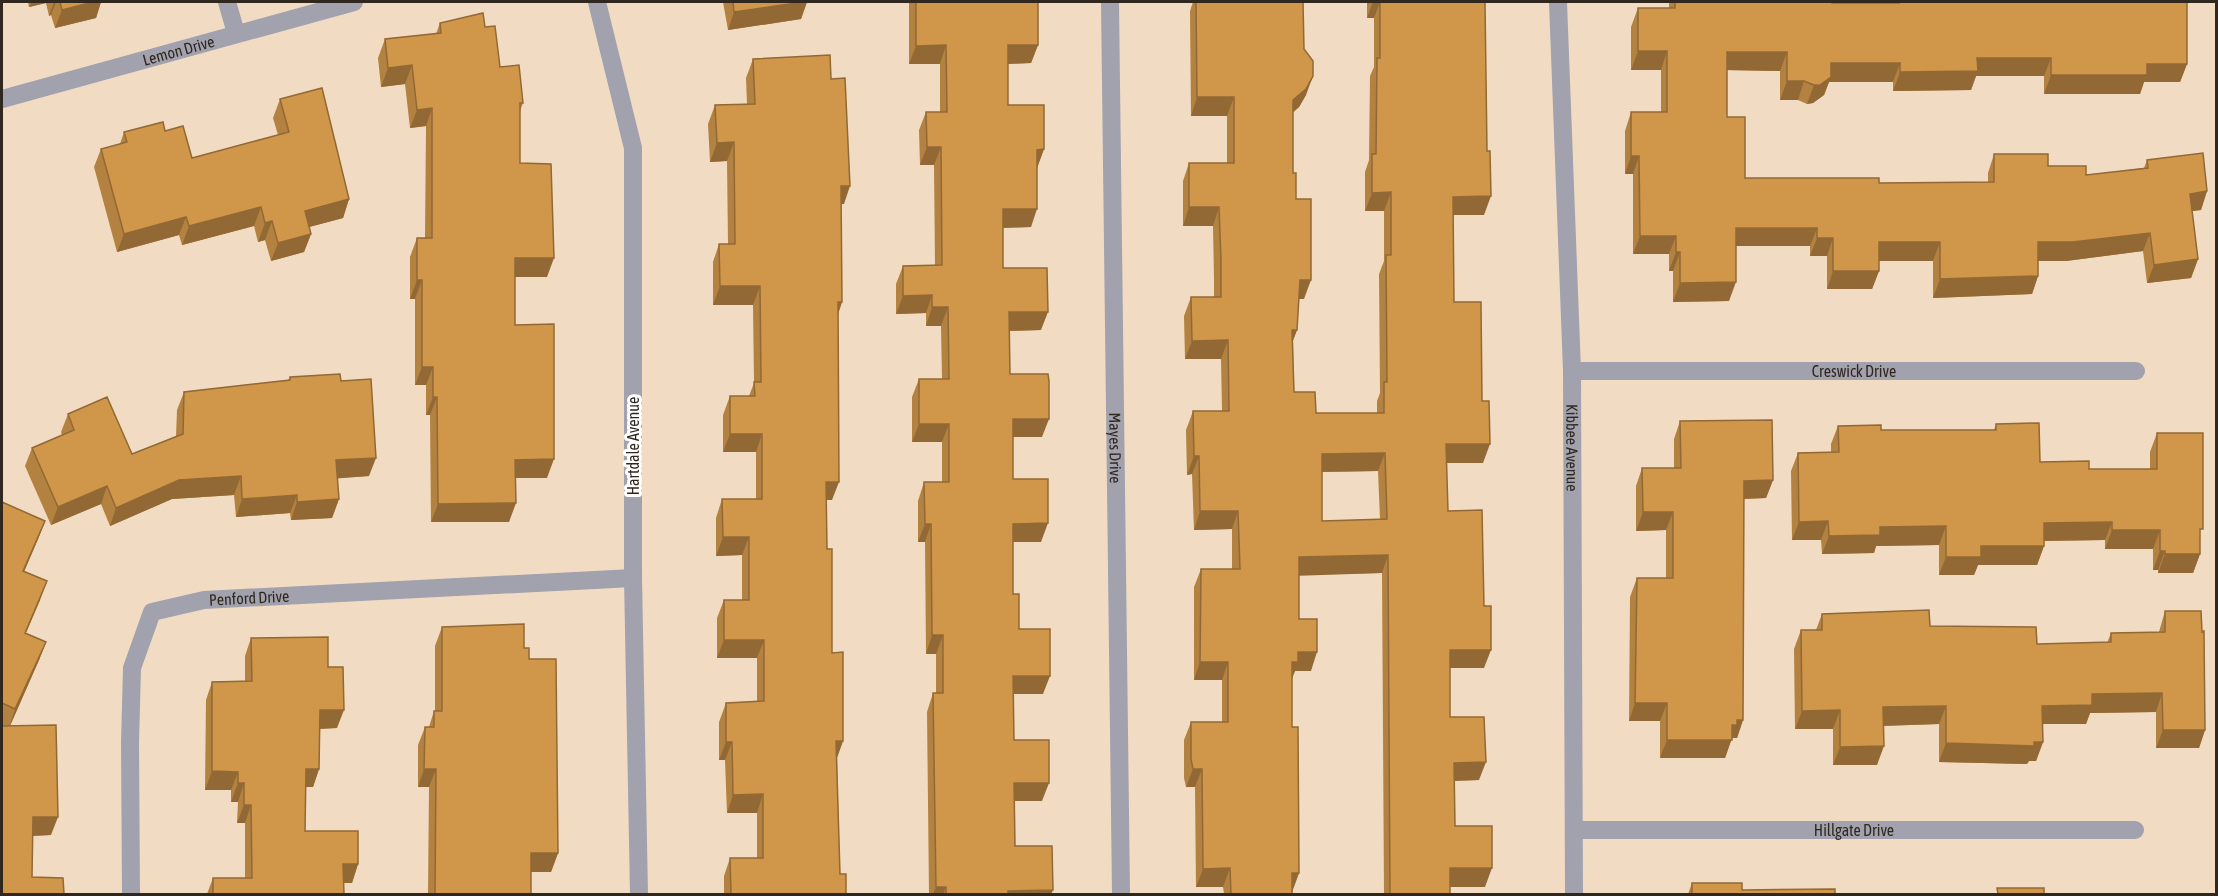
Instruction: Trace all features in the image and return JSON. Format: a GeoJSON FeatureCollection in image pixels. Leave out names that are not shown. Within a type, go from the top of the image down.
{"type":"FeatureCollection","features":[{"type":"Feature","properties":{"kind":"street"},"geometry":{"type":"LineString","coordinates":[[227,2],[236,33]]}},
{"type":"Feature","properties":{"kind":"street","name":"Lemon Drive"},"geometry":{"type":"LineString","coordinates":[[2,99],[354,2]]}},
{"type":"Feature","properties":{"kind":"street","name":"Hartdale Avenue"},"geometry":{"type":"LineString","coordinates":[[597,2],[633,148],[633,578],[639,894]]}},
{"type":"Feature","properties":{"kind":"street","name":"Mayes Drive"},"geometry":{"type":"LineString","coordinates":[[1110,2],[1121,894]]}},
{"type":"Feature","properties":{"kind":"street","name":"Kibbee Avenue"},"geometry":{"type":"LineString","coordinates":[[1558,2],[1572,371],[1574,894]]}},
{"type":"Feature","properties":{"kind":"street","name":"Creswick Drive"},"geometry":{"type":"LineString","coordinates":[[1572,371],[2136,371]]}},
{"type":"Feature","properties":{"kind":"street","name":"Penford Drive"},"geometry":{"type":"LineString","coordinates":[[131,894],[132,668],[152,612],[204,600],[633,578]]}},
{"type":"Feature","properties":{"kind":"street","name":"Hillgate Drive"},"geometry":{"type":"LineString","coordinates":[[1574,830],[2134,830]]}},
{"type":"Feature","properties":{"kind":"building"},"geometry":{"type":"Polygon","coordinates":[[[60,2],[93,2],[62,10],[60,2]]]}},
{"type":"Feature","properties":{"kind":"building"},"geometry":{"type":"Polygon","coordinates":[[[733,2],[803,2],[734,12],[733,2]]]}},
{"type":"Feature","properties":{"kind":"building"},"geometry":{"type":"Polygon","coordinates":[[[916,2],[1038,2],[1038,45],[1008,45],[1008,105],[1044,105],[1044,149],[1037,150],[1037,209],[1003,209],[1003,268],[1047,268],[1048,312],[1009,312],[1010,374],[1048,374],[1049,381],[1049,419],[1013,419],[1013,479],[1048,479],[1048,523],[1013,524],[1013,594],[1019,594],[1019,629],[1050,629],[1050,676],[1013,676],[1014,740],[1049,740],[1049,783],[1014,783],[1015,846],[1052,846],[1053,890],[1008,891],[1008,894],[946,894],[946,887],[936,887],[933,693],[943,693],[943,635],[932,635],[931,524],[925,524],[924,482],[949,482],[949,424],[919,424],[919,379],[949,379],[948,307],[932,307],[932,295],[903,296],[903,266],[942,265],[941,147],[927,147],[926,112],[947,112],[946,45],[916,46],[916,2]]]}},
{"type":"Feature","properties":{"kind":"building"},"geometry":{"type":"Polygon","coordinates":[[[1196,2],[1303,2],[1304,49],[1313,61],[1313,76],[1306,89],[1293,100],[1293,173],[1296,173],[1296,199],[1311,199],[1311,280],[1300,280],[1297,330],[1292,330],[1294,392],[1315,392],[1316,413],[1384,413],[1384,382],[1387,382],[1386,255],[1391,255],[1391,192],[1372,193],[1372,154],[1376,154],[1380,2],[1485,2],[1487,151],[1490,151],[1491,196],[1453,197],[1454,302],[1481,302],[1482,401],[1489,401],[1490,444],[1446,444],[1448,511],[1482,510],[1484,606],[1491,606],[1491,650],[1450,650],[1450,717],[1484,717],[1486,762],[1454,763],[1455,826],[1492,826],[1492,868],[1450,868],[1450,894],[1390,894],[1388,555],[1299,557],[1299,619],[1317,619],[1317,652],[1298,652],[1298,662],[1292,662],[1292,727],[1298,727],[1299,873],[1292,873],[1292,894],[1231,894],[1230,868],[1203,869],[1202,769],[1193,769],[1191,722],[1228,722],[1228,662],[1200,662],[1201,569],[1240,569],[1238,511],[1200,511],[1199,456],[1194,456],[1193,411],[1229,411],[1228,340],[1192,341],[1191,297],[1221,297],[1221,261],[1219,207],[1189,207],[1189,163],[1234,163],[1234,97],[1197,97],[1196,2]],[[1385,453],[1322,454],[1322,521],[1387,519],[1385,453]]]}},
{"type":"Feature","properties":{"kind":"building"},"geometry":{"type":"Polygon","coordinates":[[[1675,2],[2187,2],[2187,64],[2147,64],[2147,75],[2051,75],[2051,58],[1977,58],[1978,71],[1900,72],[1900,63],[1831,63],[1831,77],[1820,85],[1814,85],[1804,81],[1787,81],[1787,52],[1727,52],[1727,117],[1745,117],[1745,178],[1879,178],[1879,183],[1994,182],[1994,154],[2048,154],[2048,166],[2086,166],[2086,175],[2148,168],[2147,160],[2203,153],[2207,191],[2190,194],[2198,259],[2154,265],[2150,233],[2073,242],[2038,242],[2038,276],[1940,279],[1940,242],[1879,242],[1879,271],[1833,271],[1833,238],[1817,238],[1817,228],[1736,228],[1736,282],[1680,283],[1680,252],[1676,252],[1676,236],[1640,236],[1639,156],[1631,156],[1631,112],[1667,112],[1667,51],[1638,51],[1638,8],[1675,8],[1675,2]]]}},
{"type":"Feature","properties":{"kind":"building"},"geometry":{"type":"Polygon","coordinates":[[[483,13],[485,27],[495,26],[500,67],[519,65],[523,103],[520,103],[520,163],[551,164],[554,258],[515,258],[515,325],[554,324],[554,459],[515,460],[516,503],[438,504],[437,397],[433,397],[433,367],[422,367],[422,280],[417,280],[417,238],[432,238],[432,108],[417,110],[412,65],[388,68],[385,39],[441,33],[440,23],[483,13]]]}},
{"type":"Feature","properties":{"kind":"building"},"geometry":{"type":"Polygon","coordinates":[[[830,55],[831,79],[845,78],[850,186],[841,186],[842,302],[838,302],[839,482],[826,482],[827,549],[832,549],[832,653],[843,652],[843,741],[836,741],[840,874],[846,874],[846,894],[731,894],[730,858],[763,858],[763,794],[733,795],[732,742],[726,742],[726,703],[764,701],[764,640],[724,640],[724,600],[749,600],[749,537],[723,537],[722,499],[762,499],[762,434],[730,434],[730,396],[755,396],[754,382],[761,382],[760,286],[720,286],[719,244],[735,244],[734,142],[717,143],[715,105],[755,104],[753,59],[830,55]]]}},
{"type":"Feature","properties":{"kind":"building"},"geometry":{"type":"Polygon","coordinates":[[[322,88],[349,199],[305,211],[311,234],[278,243],[272,221],[265,223],[261,207],[189,226],[186,217],[124,234],[101,149],[127,142],[124,132],[163,122],[165,131],[183,126],[192,158],[289,132],[280,99],[322,88]]]}},
{"type":"Feature","properties":{"kind":"building"},"geometry":{"type":"Polygon","coordinates":[[[340,374],[341,381],[371,379],[376,458],[336,460],[339,499],[297,502],[297,495],[242,499],[241,476],[179,480],[116,508],[107,486],[58,507],[32,448],[74,430],[68,414],[107,397],[132,454],[183,434],[184,392],[290,380],[290,377],[340,374]]]}},
{"type":"Feature","properties":{"kind":"building"},"geometry":{"type":"Polygon","coordinates":[[[1772,420],[1773,480],[1744,481],[1743,720],[1737,720],[1737,725],[1732,725],[1732,740],[1667,740],[1667,703],[1635,703],[1637,578],[1673,578],[1673,512],[1643,512],[1642,468],[1681,468],[1680,421],[1772,420]]]}},
{"type":"Feature","properties":{"kind":"building"},"geometry":{"type":"Polygon","coordinates":[[[2039,423],[2040,462],[2089,461],[2089,469],[2157,469],[2157,433],[2203,433],[2203,529],[2200,529],[2200,554],[2165,554],[2165,551],[2160,551],[2160,530],[2112,530],[2112,522],[2044,523],[2044,546],[1981,546],[1981,557],[1946,557],[1946,526],[1880,527],[1880,535],[1829,536],[1828,521],[1799,522],[1798,453],[1839,452],[1838,426],[1881,425],[1881,430],[1996,430],[1996,424],[2039,423]]]}},
{"type":"Feature","properties":{"kind":"building"},"geometry":{"type":"Polygon","coordinates":[[[2,502],[45,521],[23,571],[47,581],[25,633],[46,642],[15,709],[2,703],[2,502]]]}},
{"type":"Feature","properties":{"kind":"building"},"geometry":{"type":"Polygon","coordinates":[[[1929,610],[1930,626],[2036,627],[2037,644],[2111,642],[2111,633],[2165,632],[2165,611],[2201,611],[2202,632],[2204,631],[2205,730],[2163,730],[2162,693],[2092,694],[2092,705],[2042,706],[2043,742],[2034,742],[2034,746],[1946,743],[1946,706],[1883,707],[1884,746],[1840,747],[1840,710],[1802,711],[1801,630],[1822,630],[1822,614],[1929,610]]]}},
{"type":"Feature","properties":{"kind":"building"},"geometry":{"type":"Polygon","coordinates":[[[524,624],[524,648],[529,648],[529,659],[556,659],[558,853],[531,853],[531,894],[435,894],[436,769],[424,769],[425,727],[434,727],[434,711],[442,711],[442,627],[524,624]]]}},
{"type":"Feature","properties":{"kind":"building"},"geometry":{"type":"Polygon","coordinates":[[[328,637],[328,667],[343,667],[344,710],[320,710],[319,769],[306,769],[305,831],[358,831],[358,864],[343,864],[344,894],[213,894],[213,878],[252,878],[251,805],[244,805],[244,783],[238,783],[238,772],[212,771],[212,682],[252,681],[251,638],[328,637]]]}},
{"type":"Feature","properties":{"kind":"building"},"geometry":{"type":"Polygon","coordinates":[[[56,725],[58,817],[33,817],[32,877],[63,878],[64,894],[2,894],[2,726],[56,725]]]}},
{"type":"Feature","properties":{"kind":"building"},"geometry":{"type":"Polygon","coordinates":[[[1692,883],[1742,883],[1742,890],[1835,889],[1835,894],[1692,894],[1692,883]]]}},
{"type":"Feature","properties":{"kind":"building"},"geometry":{"type":"Polygon","coordinates":[[[1997,888],[2044,888],[2044,894],[1998,894],[1997,888]]]}}]}
